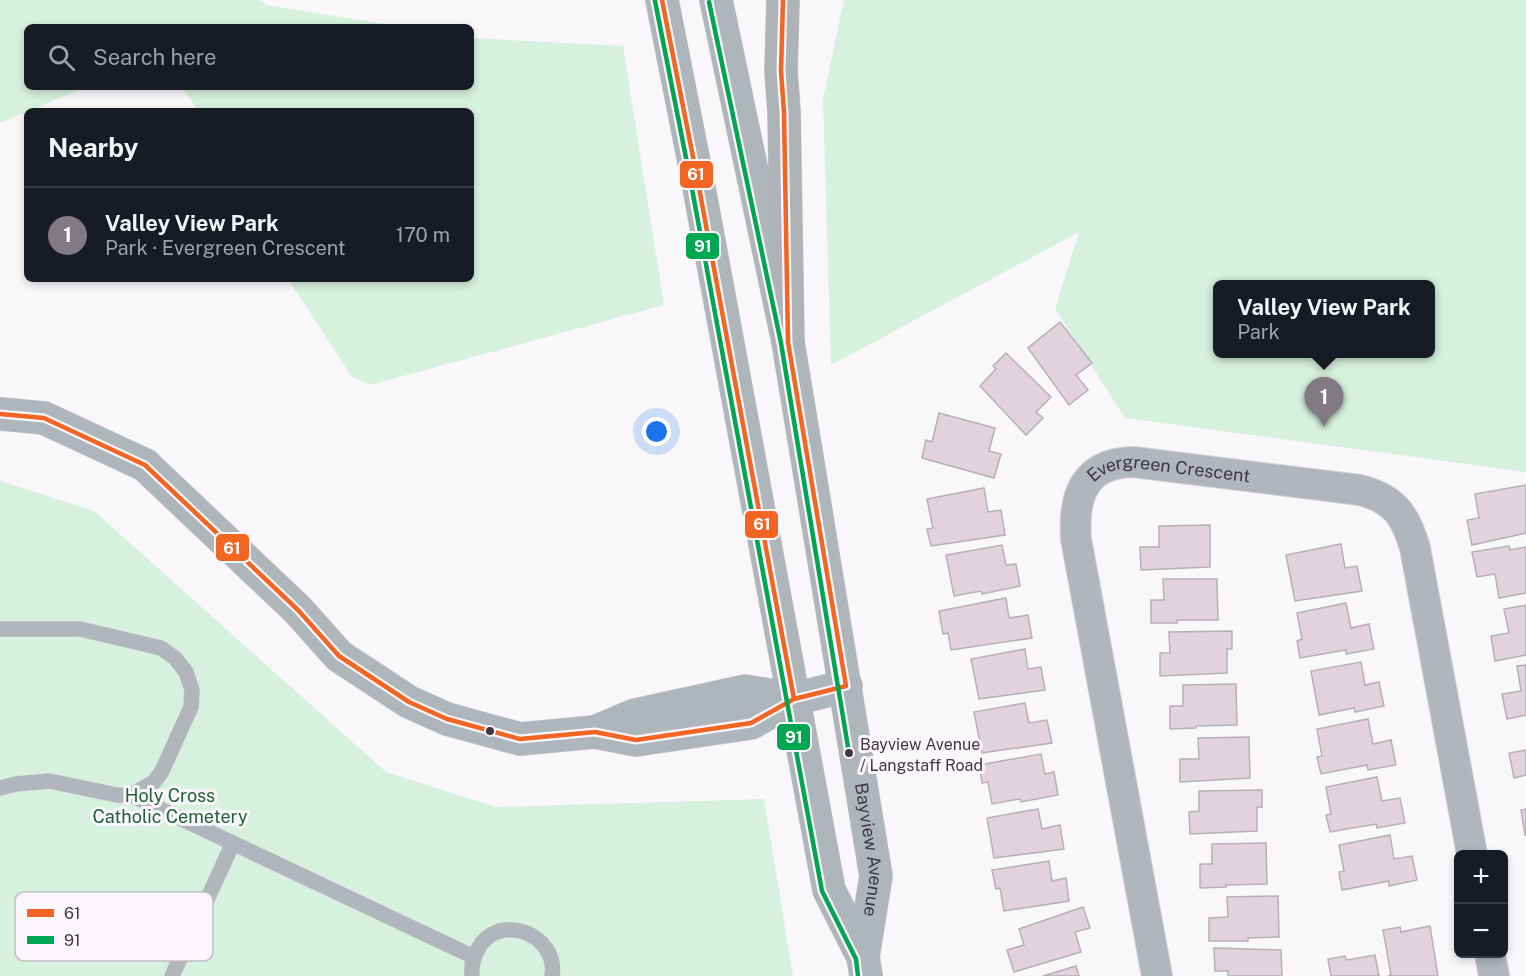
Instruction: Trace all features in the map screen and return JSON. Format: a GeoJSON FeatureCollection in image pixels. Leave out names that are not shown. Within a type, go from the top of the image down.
{"type":"FeatureCollection","features":[{"type":"Feature","properties":{"kind":"highway"},"geometry":{"type":"LineString","coordinates":[[783,0],[782,71],[788,342]]}},
{"type":"Feature","properties":{"kind":"main road","name":"Bayview Avenue"},"geometry":{"type":"LineString","coordinates":[[662,0],[830,890],[865,966]]}},
{"type":"Feature","properties":{"kind":"main road","name":"Bayview Avenue"},"geometry":{"type":"LineString","coordinates":[[716,0],[788,342],[876,876],[865,966]]}},
{"type":"Feature","properties":{"kind":"main road"},"geometry":{"type":"LineString","coordinates":[[0,414],[44,418],[145,465],[298,610],[339,656],[409,702],[447,719],[520,739],[595,732],[636,740],[751,723],[794,699],[846,686]]}},
{"type":"Feature","properties":{"kind":"street","name":"Evergreen Crescent"},"geometry":{"type":"LineString","coordinates":[[1157,976],[1076,539],[1077,505],[1084,486],[1093,474],[1105,466],[1118,462],[1133,462],[1359,489],[1377,494],[1400,512],[1415,548],[1471,850]]}},
{"type":"Feature","properties":{"kind":"street"},"geometry":{"type":"LineString","coordinates":[[1491,958],[1494,976]]}},
{"type":"Feature","properties":{"kind":"lane"},"geometry":{"type":"LineString","coordinates":[[0,629],[80,628],[161,648],[175,658],[186,672],[192,690],[191,707],[158,777],[154,782],[130,795]]}},
{"type":"Feature","properties":{"kind":"lane"},"geometry":{"type":"LineString","coordinates":[[0,788],[49,781],[117,795],[130,795],[474,957]]}},
{"type":"Feature","properties":{"kind":"lane"},"geometry":{"type":"LineString","coordinates":[[211,892],[233,843]]}},
{"type":"Feature","properties":{"kind":"lane"},"geometry":{"type":"LineString","coordinates":[[472,976],[474,957],[480,945],[489,936],[513,929],[526,932],[546,947],[551,958],[552,976]]}},
{"type":"Feature","properties":{"kind":"lane"},"geometry":{"type":"LineString","coordinates":[[172,976],[179,961]]}},
{"type":"Feature","properties":{"kind":"green space"},"geometry":{"type":"Polygon","coordinates":[[[0,0],[259,0],[267,5],[384,24],[24,24],[24,90],[79,90],[36,108],[24,108],[24,113],[0,123],[0,0]]]}},
{"type":"Feature","properties":{"kind":"green space"},"geometry":{"type":"Polygon","coordinates":[[[844,0],[1526,0],[1526,472],[1125,418],[1055,309],[1079,232],[831,365],[823,99],[844,0]]]}},
{"type":"Feature","properties":{"kind":"green space"},"geometry":{"type":"Polygon","coordinates":[[[474,38],[623,46],[664,305],[370,385],[352,377],[290,282],[474,282],[474,108],[196,108],[184,90],[474,90],[474,38]]]}},
{"type":"Feature","properties":{"kind":"green space","name":"Holy Cross Catholic Cemetery"},"geometry":{"type":"Polygon","coordinates":[[[0,481],[94,511],[386,772],[496,807],[764,799],[793,976],[0,976],[0,481]]]}},
{"type":"Feature","properties":{"kind":"building"},"geometry":{"type":"Polygon","coordinates":[[[1060,322],[1092,363],[1076,375],[1088,390],[1069,405],[1028,348],[1060,322]]]}},
{"type":"Feature","properties":{"kind":"building"},"geometry":{"type":"Polygon","coordinates":[[[1006,353],[1051,397],[1036,412],[1043,418],[1026,435],[980,386],[996,369],[993,366],[1006,353]]]}},
{"type":"Feature","properties":{"kind":"building"},"geometry":{"type":"Polygon","coordinates":[[[939,413],[995,428],[989,451],[1001,454],[994,478],[922,458],[926,440],[932,442],[939,413]]]}},
{"type":"Feature","properties":{"kind":"building"},"geometry":{"type":"Polygon","coordinates":[[[1526,485],[1526,533],[1472,545],[1467,520],[1479,518],[1475,494],[1526,485]]]}},
{"type":"Feature","properties":{"kind":"building"},"geometry":{"type":"Polygon","coordinates":[[[984,488],[988,512],[1001,510],[1005,535],[931,546],[927,529],[933,528],[927,499],[984,488]]]}},
{"type":"Feature","properties":{"kind":"building"},"geometry":{"type":"Polygon","coordinates":[[[1210,525],[1210,567],[1141,570],[1140,547],[1159,547],[1159,526],[1210,525]]]}},
{"type":"Feature","properties":{"kind":"building"},"geometry":{"type":"Polygon","coordinates":[[[1341,544],[1345,568],[1357,566],[1362,591],[1295,601],[1286,555],[1341,544]]]}},
{"type":"Feature","properties":{"kind":"building"},"geometry":{"type":"Polygon","coordinates":[[[1002,545],[1006,565],[1016,564],[1020,586],[982,594],[981,591],[954,596],[946,555],[1002,545]]]}},
{"type":"Feature","properties":{"kind":"building"},"geometry":{"type":"Polygon","coordinates":[[[1509,546],[1510,550],[1526,547],[1526,593],[1499,598],[1495,574],[1477,577],[1472,552],[1509,546]]]}},
{"type":"Feature","properties":{"kind":"building"},"geometry":{"type":"Polygon","coordinates":[[[1163,579],[1217,579],[1218,620],[1177,620],[1177,623],[1151,623],[1151,600],[1164,600],[1163,579]]]}},
{"type":"Feature","properties":{"kind":"building"},"geometry":{"type":"Polygon","coordinates":[[[1006,598],[1009,618],[1028,615],[1032,638],[951,650],[948,633],[943,634],[939,611],[1006,598]]]}},
{"type":"Feature","properties":{"kind":"building"},"geometry":{"type":"Polygon","coordinates":[[[1346,603],[1351,628],[1369,624],[1374,649],[1346,654],[1346,650],[1300,658],[1297,641],[1302,639],[1297,613],[1346,603]]]}},
{"type":"Feature","properties":{"kind":"building"},"geometry":{"type":"Polygon","coordinates":[[[1526,605],[1526,655],[1495,661],[1491,636],[1509,633],[1504,609],[1526,605]]]}},
{"type":"Feature","properties":{"kind":"building"},"geometry":{"type":"Polygon","coordinates":[[[1232,631],[1232,649],[1227,649],[1227,673],[1160,676],[1160,653],[1170,653],[1169,632],[1232,631]]]}},
{"type":"Feature","properties":{"kind":"building"},"geometry":{"type":"Polygon","coordinates":[[[1025,649],[1028,669],[1041,667],[1045,690],[979,699],[971,659],[1025,649]]]}},
{"type":"Feature","properties":{"kind":"building"},"geometry":{"type":"Polygon","coordinates":[[[1361,662],[1365,685],[1379,682],[1384,706],[1355,712],[1354,708],[1319,715],[1311,671],[1361,662]]]}},
{"type":"Feature","properties":{"kind":"building"},"geometry":{"type":"Polygon","coordinates":[[[1526,665],[1526,715],[1507,719],[1502,694],[1521,691],[1517,666],[1526,665]]]}},
{"type":"Feature","properties":{"kind":"building"},"geometry":{"type":"Polygon","coordinates":[[[1236,684],[1237,725],[1170,729],[1170,706],[1183,706],[1183,685],[1236,684]]]}},
{"type":"Feature","properties":{"kind":"building"},"geometry":{"type":"Polygon","coordinates":[[[1025,703],[1029,723],[1047,720],[1052,743],[982,753],[974,712],[1025,703]]]}},
{"type":"Feature","properties":{"kind":"building"},"geometry":{"type":"Polygon","coordinates":[[[1368,719],[1373,744],[1391,740],[1396,765],[1368,770],[1367,765],[1321,774],[1317,757],[1322,756],[1317,729],[1368,719]]]}},
{"type":"Feature","properties":{"kind":"building"},"geometry":{"type":"Polygon","coordinates":[[[1249,737],[1250,778],[1180,782],[1180,759],[1199,759],[1198,738],[1249,737]]]}},
{"type":"Feature","properties":{"kind":"building"},"geometry":{"type":"Polygon","coordinates":[[[1526,750],[1526,775],[1514,778],[1509,753],[1526,750]]]}},
{"type":"Feature","properties":{"kind":"building"},"geometry":{"type":"Polygon","coordinates":[[[1041,754],[1045,774],[1054,772],[1058,795],[1021,802],[1020,799],[992,804],[988,782],[982,783],[979,765],[1041,754]]]}},
{"type":"Feature","properties":{"kind":"building"},"geometry":{"type":"Polygon","coordinates":[[[1377,777],[1382,801],[1400,798],[1405,823],[1377,828],[1376,824],[1330,832],[1326,815],[1331,814],[1326,787],[1377,777]]]}},
{"type":"Feature","properties":{"kind":"building"},"geometry":{"type":"Polygon","coordinates":[[[1262,790],[1262,807],[1257,807],[1257,831],[1190,834],[1189,812],[1199,811],[1199,791],[1262,790]]]}},
{"type":"Feature","properties":{"kind":"building"},"geometry":{"type":"Polygon","coordinates":[[[1038,809],[1042,829],[1060,825],[1064,849],[994,858],[987,818],[1038,809]]]}},
{"type":"Feature","properties":{"kind":"building"},"geometry":{"type":"Polygon","coordinates":[[[1526,809],[1526,835],[1525,835],[1521,810],[1526,809]]]}},
{"type":"Feature","properties":{"kind":"building"},"geometry":{"type":"Polygon","coordinates":[[[1390,835],[1394,859],[1412,856],[1417,880],[1389,886],[1389,881],[1342,890],[1339,872],[1344,871],[1339,845],[1390,835]]]}},
{"type":"Feature","properties":{"kind":"building"},"geometry":{"type":"Polygon","coordinates":[[[1266,843],[1267,884],[1200,888],[1200,864],[1212,864],[1212,844],[1266,843]]]}},
{"type":"Feature","properties":{"kind":"building"},"geometry":{"type":"Polygon","coordinates":[[[1049,861],[1052,881],[1066,878],[1069,901],[1004,911],[1000,888],[996,889],[992,870],[1049,861]]]}},
{"type":"Feature","properties":{"kind":"building"},"geometry":{"type":"Polygon","coordinates":[[[1278,896],[1279,937],[1248,938],[1248,941],[1209,941],[1209,918],[1228,917],[1227,897],[1278,896]]]}},
{"type":"Feature","properties":{"kind":"building"},"geometry":{"type":"Polygon","coordinates":[[[1083,907],[1090,928],[1075,932],[1081,952],[1014,972],[1007,950],[1024,945],[1019,929],[1083,907]]]}},
{"type":"Feature","properties":{"kind":"building"},"geometry":{"type":"Polygon","coordinates":[[[1430,926],[1438,976],[1388,976],[1391,975],[1383,930],[1400,927],[1401,932],[1430,926]]]}},
{"type":"Feature","properties":{"kind":"building"},"geometry":{"type":"Polygon","coordinates":[[[1214,948],[1281,950],[1282,976],[1228,976],[1228,971],[1215,971],[1214,948]]]}},
{"type":"Feature","properties":{"kind":"building"},"geometry":{"type":"Polygon","coordinates":[[[1375,955],[1379,976],[1331,976],[1328,959],[1345,956],[1346,960],[1375,955]]]}},
{"type":"Feature","properties":{"kind":"building"},"geometry":{"type":"Polygon","coordinates":[[[1076,966],[1079,976],[1043,976],[1076,966]]]}},
{"type":"Feature","properties":{"kind":"transit line","name":"61"},"geometry":{"type":"LineString","coordinates":[[662,0],[794,699]]}},
{"type":"Feature","properties":{"kind":"transit line","name":"61"},"geometry":{"type":"LineString","coordinates":[[0,414],[44,418],[145,465],[298,610],[339,656],[409,702],[447,719],[520,739],[595,732],[636,740],[751,723],[794,699],[846,686],[788,342],[784,112],[781,71],[783,0]]}},
{"type":"Feature","properties":{"kind":"transit line","name":"91"},"geometry":{"type":"LineString","coordinates":[[655,1],[822,891],[856,959],[858,976]]}},
{"type":"Feature","properties":{"kind":"transit line","name":"91"},"geometry":{"type":"LineString","coordinates":[[709,2],[781,343],[849,753]]}},
{"type":"Feature","properties":{"kind":"place","name":"Valley View Park"},"geometry":{"type":"Point","coordinates":[1324,427]}},
{"type":"Feature","properties":{"kind":"place","name":"Bayview Avenue / Langstaff Road"},"geometry":{"type":"Point","coordinates":[849,753]}}]}
